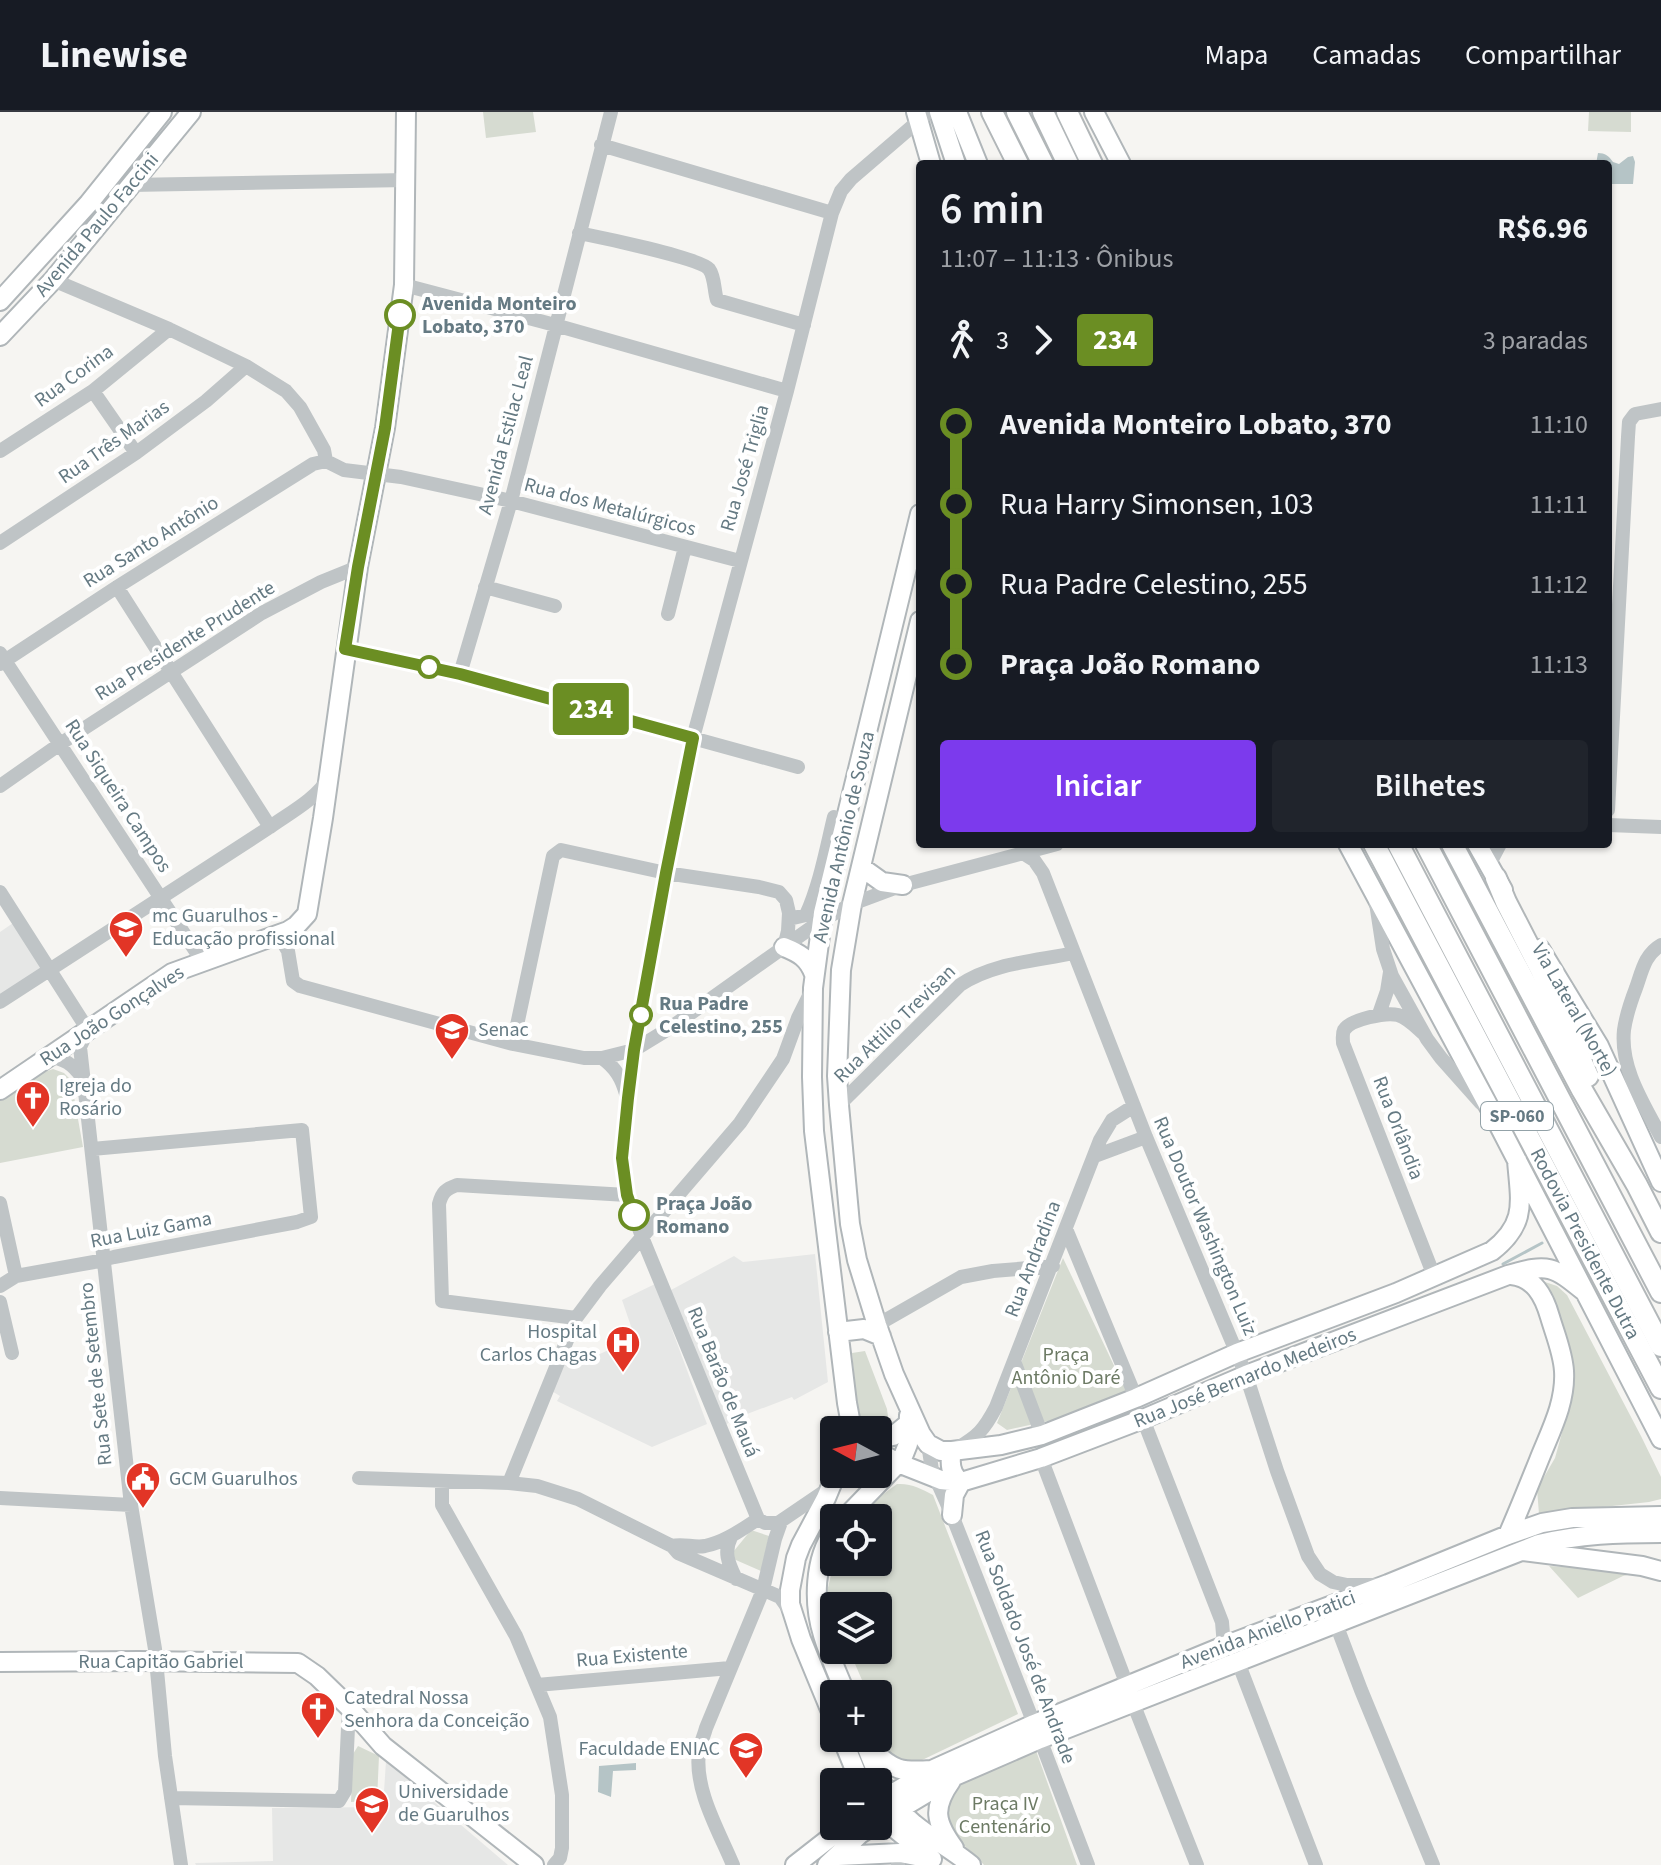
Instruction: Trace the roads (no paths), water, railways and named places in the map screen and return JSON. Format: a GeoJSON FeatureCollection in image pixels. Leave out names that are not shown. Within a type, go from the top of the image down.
{"type":"FeatureCollection","features":[{"type":"Feature","properties":{"kind":"highway"},"geometry":{"type":"LineString","coordinates":[[992,112],[1016,160]]}},
{"type":"Feature","properties":{"kind":"highway"},"geometry":{"type":"LineString","coordinates":[[1017,112],[1041,160]]}},
{"type":"Feature","properties":{"kind":"highway"},"geometry":{"type":"LineString","coordinates":[[1043,112],[1066,160]]}},
{"type":"Feature","properties":{"kind":"highway"},"geometry":{"type":"LineString","coordinates":[[1067,112],[1090,160]]}},
{"type":"Feature","properties":{"kind":"highway","name":"Rodovia Presidente Dutra"},"geometry":{"type":"LineString","coordinates":[[1376,848],[1661,1388]]}},
{"type":"Feature","properties":{"kind":"highway","name":"Rodovia Presidente Dutra"},"geometry":{"type":"LineString","coordinates":[[1400,848],[1661,1346]]}},
{"type":"Feature","properties":{"kind":"highway","name":"SP-060"},"geometry":{"type":"LineString","coordinates":[[1428,848],[1661,1292]]}},
{"type":"Feature","properties":{"kind":"highway"},"geometry":{"type":"LineString","coordinates":[[1454,848],[1582,1090],[1637,1185]]}},
{"type":"Feature","properties":{"kind":"highway"},"geometry":{"type":"LineString","coordinates":[[1493,872],[1661,1232]]}},
{"type":"Feature","properties":{"kind":"highway"},"geometry":{"type":"LineString","coordinates":[[1582,1090],[1661,1267]]}},
{"type":"Feature","properties":{"kind":"main road","name":"Avenida Paulo Faccini"},"geometry":{"type":"LineString","coordinates":[[5,331],[53,280],[191,112]]}},
{"type":"Feature","properties":{"kind":"main road"},"geometry":{"type":"LineString","coordinates":[[329,778],[345,649],[385,428],[404,285],[406,112]]}},
{"type":"Feature","properties":{"kind":"main road"},"geometry":{"type":"LineString","coordinates":[[939,112],[955,160]]}},
{"type":"Feature","properties":{"kind":"main road"},"geometry":{"type":"LineString","coordinates":[[957,112],[976,160]]}},
{"type":"Feature","properties":{"kind":"main road"},"geometry":{"type":"LineString","coordinates":[[1094,112],[1119,160]]}},
{"type":"Feature","properties":{"kind":"main road"},"geometry":{"type":"LineString","coordinates":[[921,115],[930,160]]}},
{"type":"Feature","properties":{"kind":"main road","name":"Avenida Paulo Faccini"},"geometry":{"type":"LineString","coordinates":[[0,301],[89,203],[157,116]]}},
{"type":"Feature","properties":{"kind":"main road"},"geometry":{"type":"LineString","coordinates":[[105,216],[112,196],[147,151],[142,139]]}},
{"type":"Feature","properties":{"kind":"main road"},"geometry":{"type":"LineString","coordinates":[[5,331],[5,311],[81,225],[89,203]]}},
{"type":"Feature","properties":{"kind":"main road","name":"Avenida Antônio de Souza"},"geometry":{"type":"LineString","coordinates":[[849,1416],[814,1131],[814,981],[822,920],[916,531]]}},
{"type":"Feature","properties":{"kind":"main road","name":"Avenida Antônio de Souza"},"geometry":{"type":"LineString","coordinates":[[916,638],[852,904],[841,970],[839,1105],[850,1224],[857,1260],[909,1416],[928,1444]]}},
{"type":"Feature","properties":{"kind":"main road","name":"Rua João Gonçalves"},"geometry":{"type":"LineString","coordinates":[[0,1090],[172,973],[296,926],[309,907],[329,778]]}},
{"type":"Feature","properties":{"kind":"main road"},"geometry":{"type":"LineString","coordinates":[[1350,848],[1494,1116],[1661,1439]]}},
{"type":"Feature","properties":{"kind":"main road","name":"Via Lateral (Norte)"},"geometry":{"type":"LineString","coordinates":[[1479,848],[1599,1046],[1661,1182]]}},
{"type":"Feature","properties":{"kind":"main road"},"geometry":{"type":"LineString","coordinates":[[861,867],[882,882],[903,885]]}},
{"type":"Feature","properties":{"kind":"main road"},"geometry":{"type":"LineString","coordinates":[[784,947],[805,957],[814,981]]}},
{"type":"Feature","properties":{"kind":"main road"},"geometry":{"type":"LineString","coordinates":[[1644,1148],[1661,1175]]}},
{"type":"Feature","properties":{"kind":"main road","name":"Rua José Bernardo Medeiros"},"geometry":{"type":"LineString","coordinates":[[952,1451],[1001,1445],[1042,1435],[1237,1353],[1396,1293],[1492,1251],[1513,1231],[1519,1211],[1517,1160]]}},
{"type":"Feature","properties":{"kind":"main road","name":"Rua José Bernardo Medeiros"},"geometry":{"type":"LineString","coordinates":[[898,1463],[948,1482],[961,1482],[1041,1458],[1246,1375],[1508,1275],[1544,1267],[1563,1274],[1585,1292]]}},
{"type":"Feature","properties":{"kind":"main road"},"geometry":{"type":"LineString","coordinates":[[1508,1275],[1529,1280],[1542,1296],[1564,1370],[1560,1407],[1508,1535]]}},
{"type":"Feature","properties":{"kind":"main road"},"geometry":{"type":"LineString","coordinates":[[1396,1293],[1406,1314]]}},
{"type":"Feature","properties":{"kind":"main road"},"geometry":{"type":"LineString","coordinates":[[838,1332],[879,1330]]}},
{"type":"Feature","properties":{"kind":"main road","name":"Avenida Antônio de Souza"},"geometry":{"type":"LineString","coordinates":[[845,1416],[847,1403]]}},
{"type":"Feature","properties":{"kind":"main road"},"geometry":{"type":"LineString","coordinates":[[892,1436],[909,1416]]}},
{"type":"Feature","properties":{"kind":"main road"},"geometry":{"type":"LineString","coordinates":[[858,1504],[905,1452],[909,1416]]}},
{"type":"Feature","properties":{"kind":"main road"},"geometry":{"type":"LineString","coordinates":[[928,1444],[941,1451],[952,1451],[953,1473],[961,1482],[954,1495],[952,1515]]}},
{"type":"Feature","properties":{"kind":"main road"},"geometry":{"type":"LineString","coordinates":[[892,1460],[898,1463]]}},
{"type":"Feature","properties":{"kind":"main road"},"geometry":{"type":"LineString","coordinates":[[820,1685],[793,1614],[790,1590],[796,1558],[830,1488]]}},
{"type":"Feature","properties":{"kind":"main road","name":"Avenida Aniello Pratici"},"geometry":{"type":"LineString","coordinates":[[1130,1694],[1224,1646],[1542,1523],[1572,1518],[1661,1516]]}},
{"type":"Feature","properties":{"kind":"main road","name":"Avenida Aniello Pratici"},"geometry":{"type":"LineString","coordinates":[[892,1805],[934,1769],[1130,1694],[1238,1662],[1521,1551],[1563,1538],[1661,1533]]}},
{"type":"Feature","properties":{"kind":"main road"},"geometry":{"type":"LineString","coordinates":[[1521,1551],[1661,1571]]}},
{"type":"Feature","properties":{"kind":"main road"},"geometry":{"type":"LineString","coordinates":[[820,1566],[817,1580],[822,1634],[840,1680]]}},
{"type":"Feature","properties":{"kind":"main road","name":"Rua Capitão Gabriel"},"geometry":{"type":"LineString","coordinates":[[0,1662],[292,1662],[317,1676],[349,1707]]}},
{"type":"Feature","properties":{"kind":"main road"},"geometry":{"type":"LineString","coordinates":[[349,1707],[383,1746],[534,1865]]}},
{"type":"Feature","properties":{"kind":"main road","name":"Avenida Aniello Pratici"},"geometry":{"type":"LineString","coordinates":[[892,1808],[1037,1731]]}},
{"type":"Feature","properties":{"kind":"main road"},"geometry":{"type":"LineString","coordinates":[[875,1752],[897,1769],[934,1769]]}},
{"type":"Feature","properties":{"kind":"main road"},"geometry":{"type":"LineString","coordinates":[[955,1776],[941,1797],[938,1815],[942,1829],[966,1861]]}},
{"type":"Feature","properties":{"kind":"main road"},"geometry":{"type":"LineString","coordinates":[[892,1817],[915,1825],[966,1861]]}},
{"type":"Feature","properties":{"kind":"main road"},"geometry":{"type":"LineString","coordinates":[[892,1822],[938,1862]]}},
{"type":"Feature","properties":{"kind":"main road"},"geometry":{"type":"LineString","coordinates":[[795,1865],[827,1840]]}},
{"type":"Feature","properties":{"kind":"main road"},"geometry":{"type":"LineString","coordinates":[[832,1860],[854,1840]]}},
{"type":"Feature","properties":{"kind":"main road"},"geometry":{"type":"LineString","coordinates":[[832,1860],[900,1853],[938,1862]]}},
{"type":"Feature","properties":{"kind":"street","name":"Avenida Estilac Leal"},"geometry":{"type":"LineString","coordinates":[[460,674],[511,501],[611,112]]}},
{"type":"Feature","properties":{"kind":"street","name":"Rua José Triglia"},"geometry":{"type":"LineString","coordinates":[[627,1195],[622,1158],[634,1050],[654,942],[672,874],[693,738],[832,213],[841,191],[851,179],[921,115]]}},
{"type":"Feature","properties":{"kind":"street"},"geometry":{"type":"LineString","coordinates":[[601,145],[832,213]]}},
{"type":"Feature","properties":{"kind":"street"},"geometry":{"type":"LineString","coordinates":[[130,185],[407,180]]}},
{"type":"Feature","properties":{"kind":"street"},"geometry":{"type":"LineString","coordinates":[[579,233],[655,250],[706,266],[717,300],[804,325]]}},
{"type":"Feature","properties":{"kind":"street"},"geometry":{"type":"LineString","coordinates":[[53,280],[169,329],[246,366],[286,391],[300,407],[324,450],[326,461]]}},
{"type":"Feature","properties":{"kind":"street"},"geometry":{"type":"LineString","coordinates":[[404,285],[787,391]]}},
{"type":"Feature","properties":{"kind":"street","name":"Rua Corina"},"geometry":{"type":"LineString","coordinates":[[0,451],[93,391],[169,329]]}},
{"type":"Feature","properties":{"kind":"street","name":"Rua Três Marias"},"geometry":{"type":"LineString","coordinates":[[0,543],[136,453],[206,401],[246,366]]}},
{"type":"Feature","properties":{"kind":"street"},"geometry":{"type":"LineString","coordinates":[[93,391],[136,453]]}},
{"type":"Feature","properties":{"kind":"street"},"geometry":{"type":"LineString","coordinates":[[1612,718],[1629,422],[1635,414],[1661,409]]}},
{"type":"Feature","properties":{"kind":"street","name":"Rua dos Metalúrgicos"},"geometry":{"type":"LineString","coordinates":[[326,461],[344,470],[401,477],[511,501],[740,561]]}},
{"type":"Feature","properties":{"kind":"street","name":"Rua Santo Antônio"},"geometry":{"type":"LineString","coordinates":[[2,659],[313,464],[326,461]]}},
{"type":"Feature","properties":{"kind":"street"},"geometry":{"type":"LineString","coordinates":[[668,614],[685,547]]}},
{"type":"Feature","properties":{"kind":"street","name":"Rua Presidente Prudente"},"geometry":{"type":"LineString","coordinates":[[0,786],[288,598],[358,567]]}},
{"type":"Feature","properties":{"kind":"street"},"geometry":{"type":"LineString","coordinates":[[117,587],[270,827]]}},
{"type":"Feature","properties":{"kind":"street"},"geometry":{"type":"LineString","coordinates":[[485,587],[555,606]]}},
{"type":"Feature","properties":{"kind":"street"},"geometry":{"type":"LineString","coordinates":[[345,649],[460,674],[798,767]]}},
{"type":"Feature","properties":{"kind":"street","name":"Rua Siqueira Campos"},"geometry":{"type":"LineString","coordinates":[[2,659],[202,961]]}},
{"type":"Feature","properties":{"kind":"street"},"geometry":{"type":"LineString","coordinates":[[0,1002],[270,827],[315,796],[329,778]]}},
{"type":"Feature","properties":{"kind":"street"},"geometry":{"type":"LineString","coordinates":[[789,919],[806,915],[810,906],[834,817]]}},
{"type":"Feature","properties":{"kind":"street"},"geometry":{"type":"LineString","coordinates":[[1612,825],[1661,827]]}},
{"type":"Feature","properties":{"kind":"street"},"geometry":{"type":"LineString","coordinates":[[275,935],[288,951],[293,981],[300,986],[513,1044],[602,1058],[634,1050],[822,920],[852,904],[903,885],[1042,848]]}},
{"type":"Feature","properties":{"kind":"street"},"geometry":{"type":"LineString","coordinates":[[1043,873],[1053,848]]}},
{"type":"Feature","properties":{"kind":"street"},"geometry":{"type":"LineString","coordinates":[[1493,872],[1499,848]]}},
{"type":"Feature","properties":{"kind":"street"},"geometry":{"type":"LineString","coordinates":[[513,1044],[553,856],[561,850],[672,874],[779,892],[786,900],[789,919],[784,947]]}},
{"type":"Feature","properties":{"kind":"street","name":"Rua Doutor Washington Luiz"},"geometry":{"type":"LineString","coordinates":[[1023,853],[1034,860],[1043,873],[1146,1137],[1246,1375],[1277,1471],[1313,1564],[1333,1582],[1347,1585],[1388,1584]]}},
{"type":"Feature","properties":{"kind":"street"},"geometry":{"type":"LineString","coordinates":[[0,892],[88,1030]]}},
{"type":"Feature","properties":{"kind":"street"},"geometry":{"type":"LineString","coordinates":[[1375,894],[1383,949],[1390,972],[1441,1058],[1494,1116]]}},
{"type":"Feature","properties":{"kind":"street"},"geometry":{"type":"LineString","coordinates":[[1661,945],[1645,962],[1624,1031],[1627,1067],[1661,1137]]}},
{"type":"Feature","properties":{"kind":"street","name":"Rua Attilio Trevisan"},"geometry":{"type":"LineString","coordinates":[[839,1105],[960,985],[973,976],[1074,953]]}},
{"type":"Feature","properties":{"kind":"street"},"geometry":{"type":"LineString","coordinates":[[1390,972],[1379,1014],[1403,1017],[1424,1034]]}},
{"type":"Feature","properties":{"kind":"street"},"geometry":{"type":"LineString","coordinates":[[509,1483],[576,1318],[740,1123],[783,1059],[814,981]]}},
{"type":"Feature","properties":{"kind":"street","name":"Rua Orlândia"},"geometry":{"type":"LineString","coordinates":[[1379,1014],[1347,1027],[1343,1043],[1434,1276]]}},
{"type":"Feature","properties":{"kind":"street","name":"Rua Sete de Setembro"},"geometry":{"type":"LineString","coordinates":[[88,1030],[80,1047],[103,1260],[131,1505],[156,1661],[181,1865]]}},
{"type":"Feature","properties":{"kind":"street"},"geometry":{"type":"LineString","coordinates":[[783,1059],[791,1054],[812,1058]]}},
{"type":"Feature","properties":{"kind":"street"},"geometry":{"type":"LineString","coordinates":[[49,1056],[73,1065],[84,1081]]}},
{"type":"Feature","properties":{"kind":"street"},"geometry":{"type":"LineString","coordinates":[[602,1058],[617,1072],[628,1098]]}},
{"type":"Feature","properties":{"kind":"street","name":"Rua Andradina"},"geometry":{"type":"LineString","coordinates":[[952,1451],[976,1437],[989,1420],[1053,1266],[1100,1140],[1112,1120],[1134,1106]]}},
{"type":"Feature","properties":{"kind":"street","name":"Rua Luiz Gama"},"geometry":{"type":"LineString","coordinates":[[0,1286],[16,1276],[311,1217],[302,1130],[92,1149]]}},
{"type":"Feature","properties":{"kind":"street"},"geometry":{"type":"LineString","coordinates":[[1095,1156],[1146,1137]]}},
{"type":"Feature","properties":{"kind":"street"},"geometry":{"type":"LineString","coordinates":[[576,1318],[442,1301],[441,1194],[457,1185],[627,1195],[642,1237]]}},
{"type":"Feature","properties":{"kind":"street"},"geometry":{"type":"LineString","coordinates":[[0,1203],[16,1276]]}},
{"type":"Feature","properties":{"kind":"street"},"geometry":{"type":"LineString","coordinates":[[1066,1229],[1136,1398]]}},
{"type":"Feature","properties":{"kind":"street","name":"Rua Barão de Mauá"},"geometry":{"type":"LineString","coordinates":[[642,1237],[758,1519]]}},
{"type":"Feature","properties":{"kind":"street"},"geometry":{"type":"LineString","coordinates":[[620,1263],[637,1256],[651,1259]]}},
{"type":"Feature","properties":{"kind":"street"},"geometry":{"type":"LineString","coordinates":[[879,1330],[961,1277],[1053,1266]]}},
{"type":"Feature","properties":{"kind":"street"},"geometry":{"type":"LineString","coordinates":[[0,1302],[12,1353]]}},
{"type":"Feature","properties":{"kind":"street"},"geometry":{"type":"LineString","coordinates":[[1014,1361],[1042,1435]]}},
{"type":"Feature","properties":{"kind":"street"},"geometry":{"type":"LineString","coordinates":[[1143,1419],[1222,1622],[1224,1646]]}},
{"type":"Feature","properties":{"kind":"street","name":"Rua Soldado José de Andrade"},"geometry":{"type":"LineString","coordinates":[[928,1444],[932,1470],[1088,1865]]}},
{"type":"Feature","properties":{"kind":"street"},"geometry":{"type":"LineString","coordinates":[[1041,1458],[1197,1865]]}},
{"type":"Feature","properties":{"kind":"street"},"geometry":{"type":"LineString","coordinates":[[359,1478],[537,1486],[578,1499],[672,1546],[678,1553],[780,1597],[793,1614]]}},
{"type":"Feature","properties":{"kind":"street"},"geometry":{"type":"LineString","coordinates":[[442,1481],[442,1505],[516,1636],[550,1717],[560,1776],[559,1862]]}},
{"type":"Feature","properties":{"kind":"street"},"geometry":{"type":"LineString","coordinates":[[672,1546],[703,1546],[731,1537],[758,1519],[769,1524],[781,1522],[824,1488]]}},
{"type":"Feature","properties":{"kind":"street"},"geometry":{"type":"LineString","coordinates":[[0,1498],[131,1505]]}},
{"type":"Feature","properties":{"kind":"street"},"geometry":{"type":"LineString","coordinates":[[733,1865],[706,1799],[699,1762],[702,1741],[763,1590],[781,1522]]}},
{"type":"Feature","properties":{"kind":"street"},"geometry":{"type":"LineString","coordinates":[[731,1537],[726,1558],[736,1579]]}},
{"type":"Feature","properties":{"kind":"street"},"geometry":{"type":"LineString","coordinates":[[1222,1622],[1245,1638]]}},
{"type":"Feature","properties":{"kind":"street"},"geometry":{"type":"LineString","coordinates":[[1336,1624],[1433,1865]]}},
{"type":"Feature","properties":{"kind":"street"},"geometry":{"type":"LineString","coordinates":[[1238,1662],[1316,1865]]}},
{"type":"Feature","properties":{"kind":"street","name":"Rua Existente"},"geometry":{"type":"LineString","coordinates":[[537,1685],[730,1668]]}},
{"type":"Feature","properties":{"kind":"street"},"geometry":{"type":"LineString","coordinates":[[171,1798],[339,1801],[345,1791],[349,1707]]}},
{"type":"Feature","properties":{"kind":"waterway"},"geometry":{"type":"LineString","coordinates":[[1503,1264],[1542,1243]]}},
{"type":"Feature","properties":{"kind":"place","name":"Avenida Monteiro Lobato, 370"},"geometry":{"type":"Point","coordinates":[400,315]}},
{"type":"Feature","properties":{"kind":"place","name":"mc Guarulhos - Educação profissional"},"geometry":{"type":"Point","coordinates":[126,959]}},
{"type":"Feature","properties":{"kind":"place","name":"Rua Padre Celestino, 255"},"geometry":{"type":"Point","coordinates":[641,1015]}},
{"type":"Feature","properties":{"kind":"place","name":"Senac"},"geometry":{"type":"Point","coordinates":[452,1061]}},
{"type":"Feature","properties":{"kind":"place","name":"Igreja do Rosário"},"geometry":{"type":"Point","coordinates":[33,1129]}},
{"type":"Feature","properties":{"kind":"place","name":"Praça João Romano"},"geometry":{"type":"Point","coordinates":[634,1215]}},
{"type":"Feature","properties":{"kind":"place","name":"Hospital Carlos Chagas"},"geometry":{"type":"Point","coordinates":[623,1374]}},
{"type":"Feature","properties":{"kind":"place","name":"GCM Guarulhos"},"geometry":{"type":"Point","coordinates":[143,1510]}},
{"type":"Feature","properties":{"kind":"place","name":"Catedral Nossa Senhora da Conceição"},"geometry":{"type":"Point","coordinates":[318,1740]}},
{"type":"Feature","properties":{"kind":"place","name":"Faculdade ENIAC"},"geometry":{"type":"Point","coordinates":[746,1780]}},
{"type":"Feature","properties":{"kind":"place","name":"Universidade de Guarulhos"},"geometry":{"type":"Point","coordinates":[372,1835]}},
{"type":"Feature","properties":{"kind":"park label","name":"Praça Antônio Daré"},"geometry":{"type":"Point","coordinates":[1066,1366]}},
{"type":"Feature","properties":{"kind":"park label","name":"Praça IV Centenário"},"geometry":{"type":"Point","coordinates":[1005,1816]}}]}
